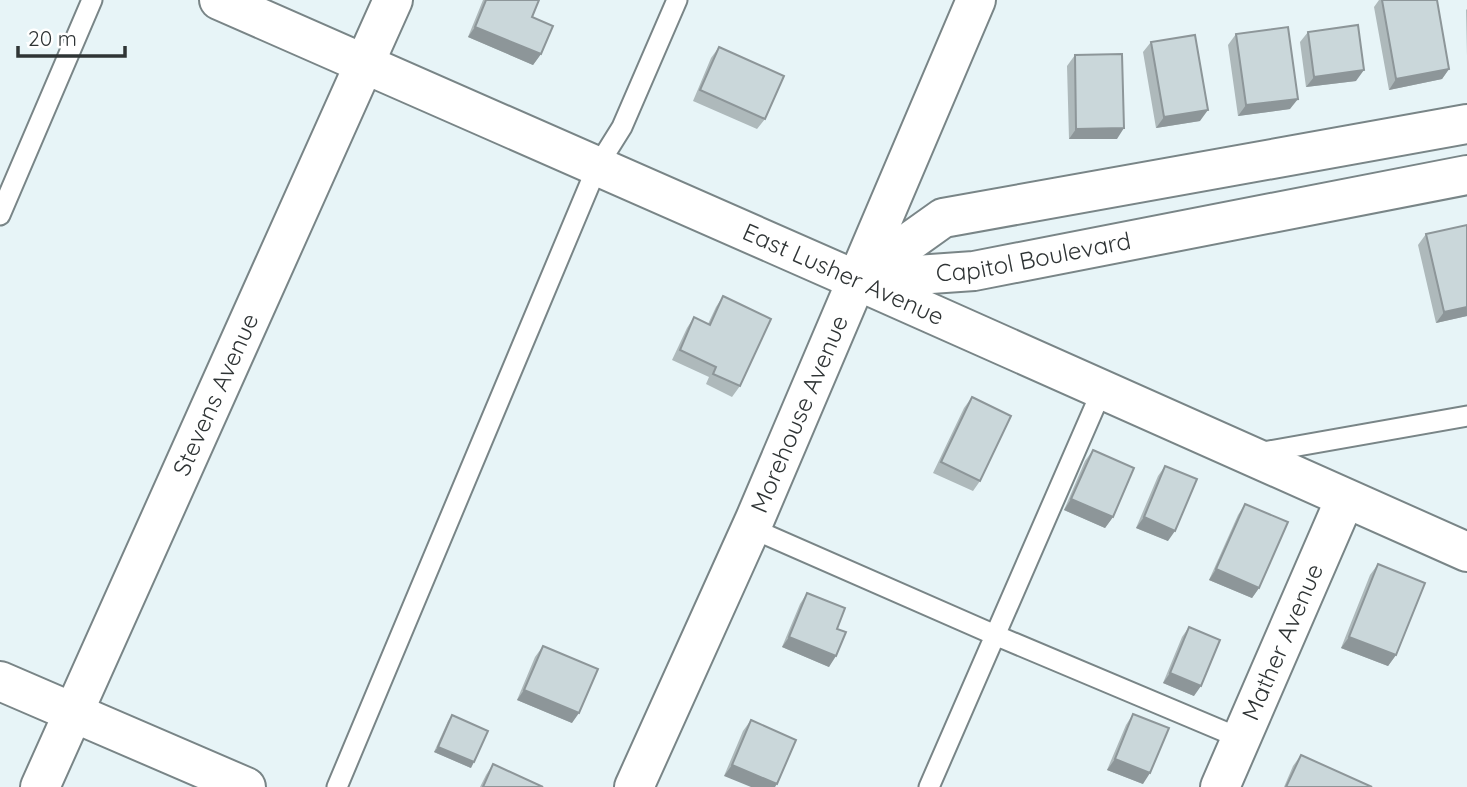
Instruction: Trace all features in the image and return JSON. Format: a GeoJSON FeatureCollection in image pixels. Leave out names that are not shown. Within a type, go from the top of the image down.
{"type":"FeatureCollection","features":[{"type":"Feature","properties":{"kind":"street","name":"East Lusher Avenue"},"geometry":{"type":"LineString","coordinates":[[219,0],[856,279],[1467,552]]}},
{"type":"Feature","properties":{"kind":"street","name":"Stevens Avenue"},"geometry":{"type":"LineString","coordinates":[[40,787],[393,0]]}},
{"type":"Feature","properties":{"kind":"street","name":"Morehouse Avenue"},"geometry":{"type":"LineString","coordinates":[[634,787],[751,528],[976,0]]}},
{"type":"Feature","properties":{"kind":"street","name":"Capitol Boulevard"},"geometry":{"type":"LineString","coordinates":[[856,279],[943,218],[1467,124]]}},
{"type":"Feature","properties":{"kind":"street","name":"Capitol Boulevard"},"geometry":{"type":"LineString","coordinates":[[856,279],[974,271],[1467,175]]}},
{"type":"Feature","properties":{"kind":"street","name":"Mather Avenue"},"geometry":{"type":"LineString","coordinates":[[1220,787],[1345,499]]}},
{"type":"Feature","properties":{"kind":"street"},"geometry":{"type":"LineString","coordinates":[[0,681],[246,787]]}},
{"type":"Feature","properties":{"kind":"lane"},"geometry":{"type":"LineString","coordinates":[[0,215],[92,0]]}},
{"type":"Feature","properties":{"kind":"lane"},"geometry":{"type":"LineString","coordinates":[[337,787],[597,167],[622,127],[677,0]]}},
{"type":"Feature","properties":{"kind":"lane"},"geometry":{"type":"LineString","coordinates":[[929,787],[1102,390]]}},
{"type":"Feature","properties":{"kind":"lane"},"geometry":{"type":"LineString","coordinates":[[1247,455],[1467,416]]}},
{"type":"Feature","properties":{"kind":"lane"},"geometry":{"type":"LineString","coordinates":[[751,528],[1242,739]]}},
{"type":"Feature","properties":{"kind":"building"},"geometry":{"type":"Polygon","coordinates":[[[486,0],[539,0],[532,17],[553,26],[541,54],[475,27],[486,0]]]}},
{"type":"Feature","properties":{"kind":"building"},"geometry":{"type":"Polygon","coordinates":[[[1382,0],[1437,0],[1449,69],[1396,79],[1382,0]]]}},
{"type":"Feature","properties":{"kind":"building"},"geometry":{"type":"Polygon","coordinates":[[[1358,25],[1364,70],[1314,77],[1308,32],[1358,25]]]}},
{"type":"Feature","properties":{"kind":"building"},"geometry":{"type":"Polygon","coordinates":[[[1288,27],[1298,99],[1246,105],[1236,34],[1288,27]]]}},
{"type":"Feature","properties":{"kind":"building"},"geometry":{"type":"Polygon","coordinates":[[[1195,35],[1208,110],[1164,117],[1151,42],[1195,35]]]}},
{"type":"Feature","properties":{"kind":"building"},"geometry":{"type":"Polygon","coordinates":[[[719,47],[784,76],[765,119],[700,90],[719,47]]]}},
{"type":"Feature","properties":{"kind":"building"},"geometry":{"type":"Polygon","coordinates":[[[1122,54],[1124,128],[1076,129],[1075,55],[1122,54]]]}},
{"type":"Feature","properties":{"kind":"building"},"geometry":{"type":"Polygon","coordinates":[[[1467,225],[1467,307],[1444,312],[1426,234],[1467,225]]]}},
{"type":"Feature","properties":{"kind":"building"},"geometry":{"type":"Polygon","coordinates":[[[723,296],[771,319],[740,386],[713,374],[716,367],[680,350],[694,317],[710,325],[723,296]]]}},
{"type":"Feature","properties":{"kind":"building"},"geometry":{"type":"Polygon","coordinates":[[[972,397],[1011,416],[980,481],[941,462],[972,397]]]}},
{"type":"Feature","properties":{"kind":"building"},"geometry":{"type":"Polygon","coordinates":[[[1093,450],[1134,468],[1113,517],[1071,499],[1093,450]]]}},
{"type":"Feature","properties":{"kind":"building"},"geometry":{"type":"Polygon","coordinates":[[[1165,466],[1197,479],[1175,531],[1144,517],[1165,466]]]}},
{"type":"Feature","properties":{"kind":"building"},"geometry":{"type":"Polygon","coordinates":[[[1245,504],[1288,522],[1259,588],[1216,569],[1245,504]]]}},
{"type":"Feature","properties":{"kind":"building"},"geometry":{"type":"Polygon","coordinates":[[[1378,564],[1425,583],[1396,655],[1349,637],[1378,564]]]}},
{"type":"Feature","properties":{"kind":"building"},"geometry":{"type":"Polygon","coordinates":[[[807,593],[845,608],[837,629],[846,632],[836,656],[789,637],[807,593]]]}},
{"type":"Feature","properties":{"kind":"building"},"geometry":{"type":"Polygon","coordinates":[[[1189,627],[1220,640],[1201,686],[1170,673],[1189,627]]]}},
{"type":"Feature","properties":{"kind":"building"},"geometry":{"type":"Polygon","coordinates":[[[543,646],[598,669],[579,713],[524,690],[543,646]]]}},
{"type":"Feature","properties":{"kind":"building"},"geometry":{"type":"Polygon","coordinates":[[[1133,714],[1169,728],[1150,773],[1115,759],[1133,714]]]}},
{"type":"Feature","properties":{"kind":"building"},"geometry":{"type":"Polygon","coordinates":[[[452,715],[488,731],[474,762],[438,747],[452,715]]]}},
{"type":"Feature","properties":{"kind":"building"},"geometry":{"type":"Polygon","coordinates":[[[751,720],[796,740],[777,784],[732,765],[751,720]]]}},
{"type":"Feature","properties":{"kind":"building"},"geometry":{"type":"Polygon","coordinates":[[[1301,755],[1372,787],[1286,787],[1301,755]]]}},
{"type":"Feature","properties":{"kind":"building"},"geometry":{"type":"Polygon","coordinates":[[[493,764],[543,787],[483,787],[493,764]]]}}]}
